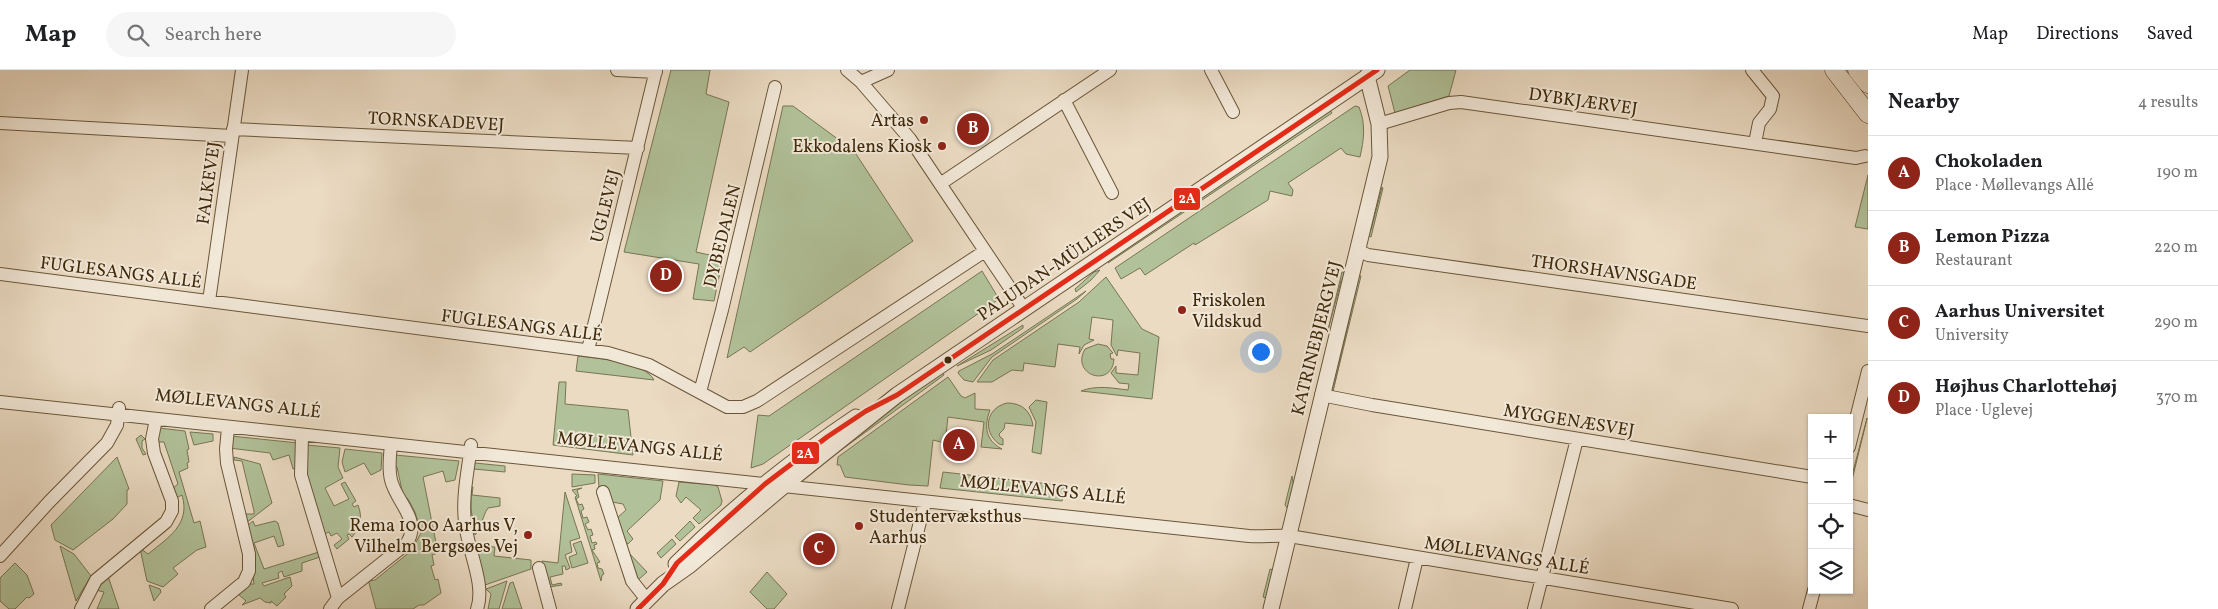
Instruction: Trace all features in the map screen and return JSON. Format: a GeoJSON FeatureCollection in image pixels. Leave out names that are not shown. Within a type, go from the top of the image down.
{"type":"FeatureCollection","features":[{"type":"Feature","properties":{"kind":"main road"},"geometry":{"type":"LineString","coordinates":[[1834,70],[1868,114]]}},
{"type":"Feature","properties":{"kind":"main road"},"geometry":{"type":"LineString","coordinates":[[1857,70],[1868,84]]}},
{"type":"Feature","properties":{"kind":"street","name":"FALKEVEJ"},"geometry":{"type":"LineString","coordinates":[[209,301],[242,70]]}},
{"type":"Feature","properties":{"kind":"street"},"geometry":{"type":"LineString","coordinates":[[617,70],[656,71]]}},
{"type":"Feature","properties":{"kind":"street"},"geometry":{"type":"LineString","coordinates":[[847,70],[861,82],[910,139],[1024,309]]}},
{"type":"Feature","properties":{"kind":"street"},"geometry":{"type":"LineString","coordinates":[[861,82],[888,70]]}},
{"type":"Feature","properties":{"kind":"street"},"geometry":{"type":"LineString","coordinates":[[940,184],[1110,70]]}},
{"type":"Feature","properties":{"kind":"street"},"geometry":{"type":"LineString","coordinates":[[1211,70],[1233,112]]}},
{"type":"Feature","properties":{"kind":"street"},"geometry":{"type":"LineString","coordinates":[[1752,70],[1773,96],[1770,109],[1759,124],[1755,143]]}},
{"type":"Feature","properties":{"kind":"street","name":"UGLEVEJ"},"geometry":{"type":"LineString","coordinates":[[588,350],[656,71]]}},
{"type":"Feature","properties":{"kind":"street","name":"KATRINEBJERGVEJ"},"geometry":{"type":"LineString","coordinates":[[1271,609],[1282,536],[1334,398],[1357,250],[1380,157],[1379,124],[1372,73]]}},
{"type":"Feature","properties":{"kind":"street","name":"PALUDAN-MÜLLERS VEJ"},"geometry":{"type":"LineString","coordinates":[[603,492],[632,581],[642,605],[663,584],[690,564],[779,482],[870,418],[897,395],[1372,73]]}},
{"type":"Feature","properties":{"kind":"street","name":"DYBEDALEN"},"geometry":{"type":"LineString","coordinates":[[700,392],[775,87]]}},
{"type":"Feature","properties":{"kind":"street"},"geometry":{"type":"LineString","coordinates":[[1064,100],[1112,193]]}},
{"type":"Feature","properties":{"kind":"street","name":"DYBKJÆRVEJ"},"geometry":{"type":"LineString","coordinates":[[1379,124],[1449,103],[1461,102],[1856,158],[1866,156]]}},
{"type":"Feature","properties":{"kind":"street","name":"TORNSKADEVEJ"},"geometry":{"type":"LineString","coordinates":[[0,123],[638,148]]}},
{"type":"Feature","properties":{"kind":"street","name":"THORSHAVNSGADE"},"geometry":{"type":"LineString","coordinates":[[1357,250],[1368,255],[1868,326]]}},
{"type":"Feature","properties":{"kind":"street","name":"FUGLESANGS ALLÉ"},"geometry":{"type":"LineString","coordinates":[[0,274],[608,353],[649,365],[719,403],[735,408],[744,407],[757,401],[778,388],[985,251]]}},
{"type":"Feature","properties":{"kind":"street"},"geometry":{"type":"LineString","coordinates":[[1853,437],[1863,412],[1868,371]]}},
{"type":"Feature","properties":{"kind":"street","name":"MØLLEVANGS ALLÉ"},"geometry":{"type":"LineString","coordinates":[[0,395],[228,428],[391,444],[470,449]]}},
{"type":"Feature","properties":{"kind":"street","name":"MYGGENÆSVEJ"},"geometry":{"type":"LineString","coordinates":[[1334,398],[1808,476]]}},
{"type":"Feature","properties":{"kind":"street","name":"MØLLEVANGS ALLÉ"},"geometry":{"type":"LineString","coordinates":[[0,402],[119,412],[779,482],[1268,530],[1282,536],[1541,578],[1678,605],[1732,609]]}},
{"type":"Feature","properties":{"kind":"street"},"geometry":{"type":"LineString","coordinates":[[0,556],[49,502],[107,443],[117,425],[119,412]]}},
{"type":"Feature","properties":{"kind":"street"},"geometry":{"type":"LineString","coordinates":[[81,609],[96,580],[166,522],[172,512],[172,501],[154,453],[152,439],[156,419]]}},
{"type":"Feature","properties":{"kind":"street"},"geometry":{"type":"LineString","coordinates":[[211,609],[244,582],[250,571],[249,554],[227,463],[228,428]]}},
{"type":"Feature","properties":{"kind":"street"},"geometry":{"type":"LineString","coordinates":[[302,435],[301,475],[338,598]]}},
{"type":"Feature","properties":{"kind":"street"},"geometry":{"type":"LineString","coordinates":[[1534,609],[1577,439]]}},
{"type":"Feature","properties":{"kind":"street"},"geometry":{"type":"LineString","coordinates":[[330,609],[338,598],[406,544],[410,538],[411,520],[396,494],[391,480],[391,444]]}},
{"type":"Feature","properties":{"kind":"street"},"geometry":{"type":"LineString","coordinates":[[470,449],[464,510],[467,539],[480,589],[478,609]]}},
{"type":"Feature","properties":{"kind":"street","name":"MØLLEVANGS ALLÉ"},"geometry":{"type":"LineString","coordinates":[[779,482],[924,502],[1268,538],[1282,536]]}},
{"type":"Feature","properties":{"kind":"street"},"geometry":{"type":"LineString","coordinates":[[898,609],[924,502]]}},
{"type":"Feature","properties":{"kind":"street"},"geometry":{"type":"LineString","coordinates":[[1853,506],[1868,510]]}},
{"type":"Feature","properties":{"kind":"street"},"geometry":{"type":"LineString","coordinates":[[1405,609],[1417,558]]}},
{"type":"Feature","properties":{"kind":"street"},"geometry":{"type":"LineString","coordinates":[[539,568],[550,609]]}},
{"type":"Feature","properties":{"kind":"street"},"geometry":{"type":"LineString","coordinates":[[1810,609],[1813,594]]}},
{"type":"Feature","properties":{"kind":"green space"},"geometry":{"type":"Polygon","coordinates":[[[671,70],[710,70],[706,94],[729,102],[696,252],[723,258],[714,301],[693,299],[699,264],[624,252],[671,70]]]}},
{"type":"Feature","properties":{"kind":"green space"},"geometry":{"type":"Polygon","coordinates":[[[1410,70],[1456,70],[1449,96],[1395,113],[1388,86],[1410,70]]]}},
{"type":"Feature","properties":{"kind":"green space"},"geometry":{"type":"Polygon","coordinates":[[[783,106],[793,106],[854,151],[913,241],[750,352],[744,347],[727,358],[783,106]]]}},
{"type":"Feature","properties":{"kind":"green space"},"geometry":{"type":"Polygon","coordinates":[[[1355,106],[1359,107],[1363,126],[1360,157],[1346,154],[1341,148],[1288,183],[1293,190],[1292,196],[1270,191],[1268,200],[1195,245],[1194,243],[1145,275],[1140,268],[1121,279],[1115,268],[1355,106]]]}},
{"type":"Feature","properties":{"kind":"green space"},"geometry":{"type":"Polygon","coordinates":[[[1330,110],[1332,113],[1108,263],[1109,259],[1330,110]]]}},
{"type":"Feature","properties":{"kind":"green space"},"geometry":{"type":"Polygon","coordinates":[[[1868,175],[1868,229],[1855,227],[1868,175]]]}},
{"type":"Feature","properties":{"kind":"green space"},"geometry":{"type":"Polygon","coordinates":[[[1382,187],[1371,237],[1366,235],[1371,230],[1382,187]]]}},
{"type":"Feature","properties":{"kind":"green space"},"geometry":{"type":"Polygon","coordinates":[[[1100,270],[1076,292],[1075,289],[1094,272],[1100,270]]]}},
{"type":"Feature","properties":{"kind":"green space"},"geometry":{"type":"Polygon","coordinates":[[[982,271],[999,299],[763,464],[751,468],[758,415],[769,416],[982,271]]]}},
{"type":"Feature","properties":{"kind":"green space"},"geometry":{"type":"Polygon","coordinates":[[[1342,272],[1346,273],[1341,281],[1327,334],[1342,272]]]}},
{"type":"Feature","properties":{"kind":"green space"},"geometry":{"type":"Polygon","coordinates":[[[1357,275],[1361,276],[1333,391],[1358,281],[1357,275]]]}},
{"type":"Feature","properties":{"kind":"green space"},"geometry":{"type":"Polygon","coordinates":[[[1106,277],[1142,329],[1159,337],[1152,399],[1081,391],[1098,388],[1128,390],[1129,384],[1119,383],[1111,373],[1116,366],[1116,373],[1138,375],[1140,353],[1118,350],[1117,356],[1111,345],[1113,320],[1092,317],[1089,339],[1094,340],[1084,345],[1079,354],[1080,347],[1058,344],[1055,367],[1024,363],[1023,371],[1012,370],[992,382],[977,382],[993,360],[1079,302],[1106,277]]]}},
{"type":"Feature","properties":{"kind":"green space"},"geometry":{"type":"Polygon","coordinates":[[[1086,291],[992,357],[973,382],[964,380],[958,373],[992,354],[1086,291]]]}},
{"type":"Feature","properties":{"kind":"green space"},"geometry":{"type":"Polygon","coordinates":[[[1023,325],[1023,328],[991,350],[957,366],[1023,325]]]}},
{"type":"Feature","properties":{"kind":"green space"},"geometry":{"type":"Polygon","coordinates":[[[1098,344],[1107,346],[1113,353],[1110,354],[1111,359],[1114,359],[1112,368],[1107,374],[1100,376],[1087,372],[1083,366],[1082,358],[1085,349],[1098,344]]]}},
{"type":"Feature","properties":{"kind":"green space"},"geometry":{"type":"Polygon","coordinates":[[[578,356],[631,365],[649,374],[654,380],[576,371],[578,356]]]}},
{"type":"Feature","properties":{"kind":"green space"},"geometry":{"type":"Polygon","coordinates":[[[943,372],[944,375],[826,461],[905,398],[943,372]]]}},
{"type":"Feature","properties":{"kind":"green space"},"geometry":{"type":"Polygon","coordinates":[[[948,377],[961,396],[965,398],[975,393],[975,409],[990,410],[987,432],[992,441],[1002,449],[981,447],[984,422],[948,417],[945,443],[933,440],[928,486],[845,477],[840,465],[837,465],[838,457],[948,377]]]}},
{"type":"Feature","properties":{"kind":"green space"},"geometry":{"type":"Polygon","coordinates":[[[559,382],[566,382],[565,404],[628,410],[633,455],[553,445],[559,382]]]}},
{"type":"Feature","properties":{"kind":"green space"},"geometry":{"type":"Polygon","coordinates":[[[1036,400],[1047,402],[1041,454],[1032,452],[1036,422],[1029,407],[1036,400]]]}},
{"type":"Feature","properties":{"kind":"green space"},"geometry":{"type":"Polygon","coordinates":[[[1007,403],[1017,404],[1025,409],[1030,416],[1033,426],[1005,423],[1004,429],[999,434],[1003,439],[1003,445],[999,444],[990,433],[989,421],[994,410],[1007,403]]]}},
{"type":"Feature","properties":{"kind":"green space"},"geometry":{"type":"Polygon","coordinates":[[[1867,418],[1853,476],[1853,471],[1867,418]]]}},
{"type":"Feature","properties":{"kind":"green space"},"geometry":{"type":"Polygon","coordinates":[[[159,428],[185,431],[189,449],[187,450],[189,462],[187,463],[188,468],[179,472],[194,523],[200,521],[206,547],[197,550],[173,568],[178,574],[163,587],[147,581],[141,549],[148,554],[170,536],[180,522],[184,505],[182,495],[176,498],[172,489],[178,484],[164,442],[157,442],[159,428]]]}},
{"type":"Feature","properties":{"kind":"green space"},"geometry":{"type":"Polygon","coordinates":[[[190,432],[213,434],[213,441],[194,445],[190,432]]]}},
{"type":"Feature","properties":{"kind":"green space"},"geometry":{"type":"Polygon","coordinates":[[[141,435],[145,439],[142,441],[142,448],[146,454],[143,455],[136,439],[141,435]]]}},
{"type":"Feature","properties":{"kind":"green space"},"geometry":{"type":"Polygon","coordinates":[[[231,436],[298,443],[297,468],[293,469],[289,455],[273,460],[270,453],[229,448],[231,436]]]}},
{"type":"Feature","properties":{"kind":"green space"},"geometry":{"type":"Polygon","coordinates":[[[306,445],[340,448],[338,467],[343,478],[325,488],[334,506],[349,499],[341,484],[345,482],[356,501],[352,504],[354,507],[358,505],[360,510],[360,522],[357,530],[352,537],[349,534],[347,535],[349,539],[337,549],[334,545],[342,539],[337,533],[331,536],[329,532],[324,534],[307,476],[306,445]]]}},
{"type":"Feature","properties":{"kind":"green space"},"geometry":{"type":"Polygon","coordinates":[[[345,449],[382,453],[381,470],[371,475],[364,463],[345,472],[342,462],[345,449]]]}},
{"type":"Feature","properties":{"kind":"green space"},"geometry":{"type":"Polygon","coordinates":[[[395,455],[459,461],[455,480],[446,482],[443,471],[423,477],[438,553],[432,555],[434,565],[431,566],[435,580],[438,579],[441,593],[424,605],[419,605],[413,609],[376,609],[369,581],[375,580],[411,551],[421,533],[415,512],[408,499],[403,495],[397,467],[394,465],[395,455]]]}},
{"type":"Feature","properties":{"kind":"green space"},"geometry":{"type":"Polygon","coordinates":[[[117,457],[129,489],[127,490],[127,504],[113,519],[73,550],[55,540],[51,525],[117,457]]]}},
{"type":"Feature","properties":{"kind":"green space"},"geometry":{"type":"Polygon","coordinates":[[[234,457],[260,464],[272,503],[246,523],[245,514],[254,514],[254,511],[242,461],[234,460],[234,457]]]}},
{"type":"Feature","properties":{"kind":"green space"},"geometry":{"type":"Polygon","coordinates":[[[475,463],[505,466],[505,472],[474,469],[475,463]]]}},
{"type":"Feature","properties":{"kind":"green space"},"geometry":{"type":"Polygon","coordinates":[[[943,472],[1067,486],[1062,501],[940,488],[943,472]]]}},
{"type":"Feature","properties":{"kind":"green space"},"geometry":{"type":"Polygon","coordinates":[[[572,474],[595,475],[595,483],[572,487],[572,474]]]}},
{"type":"Feature","properties":{"kind":"green space"},"geometry":{"type":"Polygon","coordinates":[[[598,474],[663,481],[660,500],[627,531],[633,539],[628,544],[625,543],[617,518],[626,510],[623,504],[612,502],[606,486],[599,487],[598,474]]]}},
{"type":"Feature","properties":{"kind":"green space"},"geometry":{"type":"Polygon","coordinates":[[[1292,476],[1294,488],[1288,509],[1285,505],[1292,476]]]}},
{"type":"Feature","properties":{"kind":"green space"},"geometry":{"type":"Polygon","coordinates":[[[679,482],[715,485],[718,487],[722,501],[721,505],[699,524],[693,518],[701,510],[686,497],[681,503],[676,496],[679,482]]]}},
{"type":"Feature","properties":{"kind":"green space"},"geometry":{"type":"Polygon","coordinates":[[[471,487],[473,487],[472,495],[500,498],[500,506],[488,508],[475,535],[471,509],[471,487]]]}},
{"type":"Feature","properties":{"kind":"green space"},"geometry":{"type":"Polygon","coordinates":[[[582,488],[577,490],[579,497],[576,499],[579,505],[582,504],[584,509],[581,511],[583,518],[587,517],[589,522],[585,524],[588,530],[591,529],[593,535],[590,536],[592,543],[596,542],[597,544],[594,545],[595,549],[592,550],[600,562],[597,563],[598,568],[602,569],[604,574],[601,581],[575,497],[577,496],[572,490],[582,488]]]}},
{"type":"Feature","properties":{"kind":"green space"},"geometry":{"type":"Polygon","coordinates":[[[565,492],[580,538],[570,541],[572,552],[565,555],[570,568],[566,570],[565,566],[562,566],[563,574],[550,577],[552,585],[561,583],[562,585],[549,587],[542,561],[558,563],[565,492]]]}},
{"type":"Feature","properties":{"kind":"green space"},"geometry":{"type":"Polygon","coordinates":[[[253,521],[255,526],[275,521],[278,523],[284,545],[278,547],[274,536],[254,543],[264,569],[319,552],[320,557],[302,563],[302,571],[284,577],[282,571],[278,573],[279,578],[262,583],[264,586],[290,577],[292,586],[284,594],[286,597],[277,606],[271,601],[271,603],[265,602],[260,598],[242,605],[246,601],[238,594],[249,584],[254,584],[247,526],[253,521]]]}},
{"type":"Feature","properties":{"kind":"green space"},"geometry":{"type":"Polygon","coordinates":[[[690,521],[695,527],[680,541],[675,536],[690,521]]]}},
{"type":"Feature","properties":{"kind":"green space"},"geometry":{"type":"Polygon","coordinates":[[[672,539],[676,544],[661,558],[657,553],[672,539]]]}},
{"type":"Feature","properties":{"kind":"green space"},"geometry":{"type":"Polygon","coordinates":[[[581,541],[588,563],[572,568],[569,557],[577,554],[573,544],[581,541]]]}},
{"type":"Feature","properties":{"kind":"green space"},"geometry":{"type":"Polygon","coordinates":[[[60,546],[74,554],[91,576],[76,601],[60,546]]]}},
{"type":"Feature","properties":{"kind":"green space"},"geometry":{"type":"Polygon","coordinates":[[[476,546],[495,547],[494,556],[531,560],[531,569],[485,585],[476,546]]]}},
{"type":"Feature","properties":{"kind":"green space"},"geometry":{"type":"Polygon","coordinates":[[[628,552],[647,572],[637,581],[628,552]]]}},
{"type":"Feature","properties":{"kind":"green space"},"geometry":{"type":"Polygon","coordinates":[[[15,563],[27,575],[34,594],[29,598],[27,597],[15,609],[9,609],[0,601],[0,578],[15,563]]]}},
{"type":"Feature","properties":{"kind":"green space"},"geometry":{"type":"Polygon","coordinates":[[[1270,569],[1274,570],[1266,598],[1263,597],[1270,569]]]}},
{"type":"Feature","properties":{"kind":"green space"},"geometry":{"type":"Polygon","coordinates":[[[767,572],[787,594],[774,609],[767,609],[750,592],[767,572]]]}},
{"type":"Feature","properties":{"kind":"green space"},"geometry":{"type":"Polygon","coordinates":[[[108,576],[119,609],[97,609],[104,592],[96,590],[108,576]]]}},
{"type":"Feature","properties":{"kind":"green space"},"geometry":{"type":"Polygon","coordinates":[[[507,581],[499,609],[488,609],[491,594],[486,589],[507,581]]]}},
{"type":"Feature","properties":{"kind":"green space"},"geometry":{"type":"Polygon","coordinates":[[[513,582],[522,609],[502,609],[510,583],[513,582]]]}},
{"type":"Feature","properties":{"kind":"green space"},"geometry":{"type":"Polygon","coordinates":[[[149,585],[160,589],[161,592],[154,601],[149,585]]]}},
{"type":"Feature","properties":{"kind":"transit line","name":"2A"},"geometry":{"type":"LineString","coordinates":[[638,609],[663,584],[677,563],[765,484],[827,437],[866,411],[897,395],[1377,70]]}},
{"type":"Feature","properties":{"kind":"place","name":"Artas"},"geometry":{"type":"Point","coordinates":[924,120]}},
{"type":"Feature","properties":{"kind":"place","name":"Lemon Pizza"},"geometry":{"type":"Point","coordinates":[973,129]}},
{"type":"Feature","properties":{"kind":"place","name":"Ekkodalens Kiosk"},"geometry":{"type":"Point","coordinates":[942,146]}},
{"type":"Feature","properties":{"kind":"place","name":"Højhus Charlottehøj"},"geometry":{"type":"Point","coordinates":[666,276]}},
{"type":"Feature","properties":{"kind":"place","name":"Friskolen Vildskud"},"geometry":{"type":"Point","coordinates":[1182,310]}},
{"type":"Feature","properties":{"kind":"place","name":"Chokoladen"},"geometry":{"type":"Point","coordinates":[959,445]}},
{"type":"Feature","properties":{"kind":"place","name":"Studentervæksthus Aarhus"},"geometry":{"type":"Point","coordinates":[859,526]}},
{"type":"Feature","properties":{"kind":"place","name":"Rema 1000 Aarhus V, Vilhelm Bergsøes Vej"},"geometry":{"type":"Point","coordinates":[528,535]}},
{"type":"Feature","properties":{"kind":"place","name":"Aarhus Universitet"},"geometry":{"type":"Point","coordinates":[819,549]}}]}
